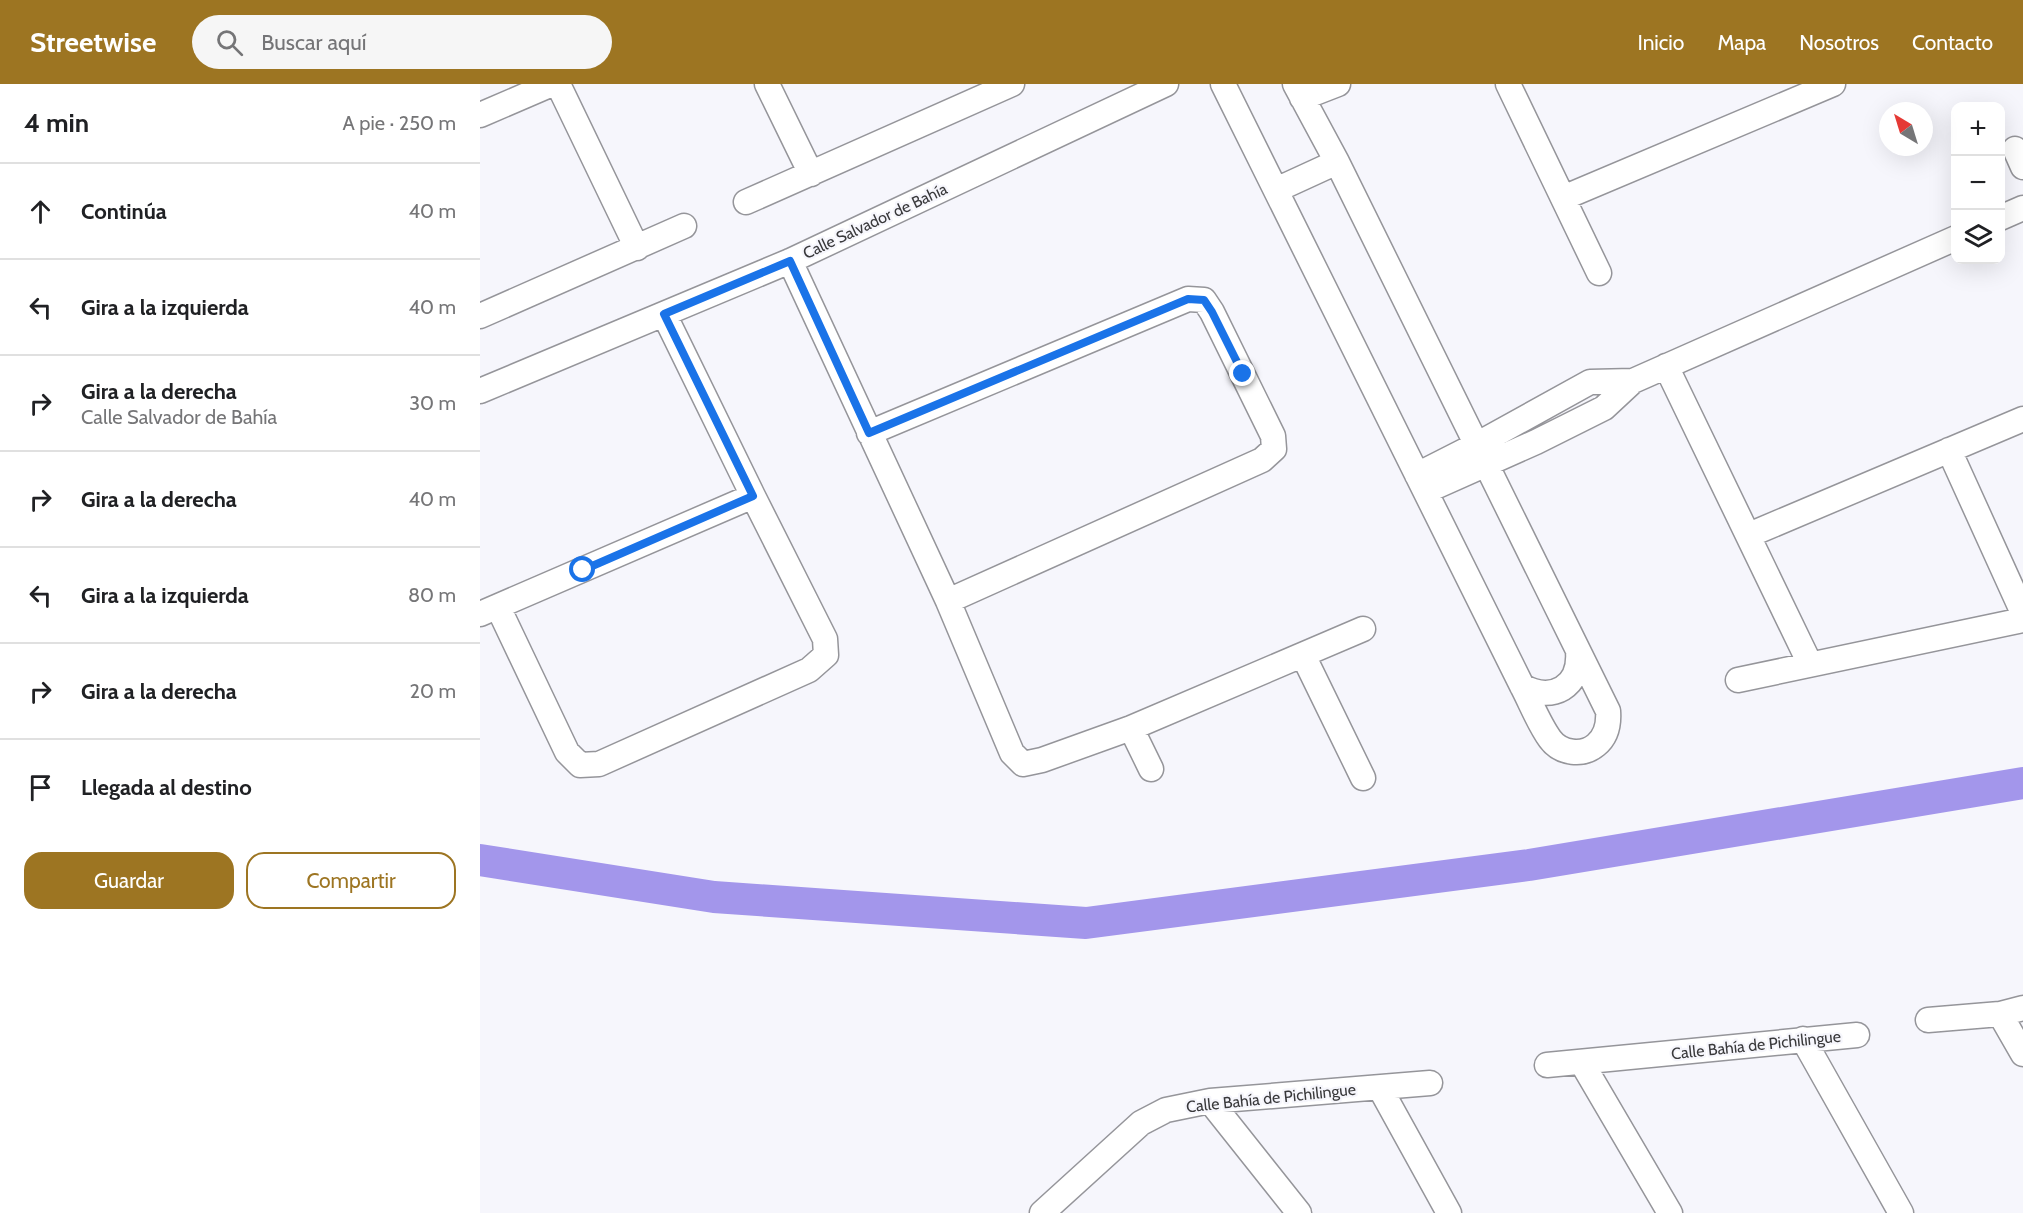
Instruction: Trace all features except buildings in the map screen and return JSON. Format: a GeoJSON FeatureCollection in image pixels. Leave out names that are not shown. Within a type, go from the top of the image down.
{"type":"FeatureCollection","features":[{"type":"Feature","properties":{"kind":"street"},"geometry":{"type":"LineString","coordinates":[[480,115],[552,84]]}},
{"type":"Feature","properties":{"kind":"street"},"geometry":{"type":"LineString","coordinates":[[558,84],[637,248]]}},
{"type":"Feature","properties":{"kind":"street"},"geometry":{"type":"LineString","coordinates":[[767,84],[812,174]]}},
{"type":"Feature","properties":{"kind":"street"},"geometry":{"type":"LineString","coordinates":[[746,202],[1008,84]]}},
{"type":"Feature","properties":{"kind":"street","name":"Calle Salvador de Bahía"},"geometry":{"type":"LineString","coordinates":[[480,391],[790,261],[1166,84]]}},
{"type":"Feature","properties":{"kind":"street"},"geometry":{"type":"LineString","coordinates":[[1223,84],[1522,686],[1551,740],[1559,747],[1579,752],[1597,745],[1607,729],[1608,711],[1299,91],[1338,84]]}},
{"type":"Feature","properties":{"kind":"street"},"geometry":{"type":"LineString","coordinates":[[1508,84],[1599,273]]}},
{"type":"Feature","properties":{"kind":"street"},"geometry":{"type":"LineString","coordinates":[[1563,198],[1833,84]]}},
{"type":"Feature","properties":{"kind":"street"},"geometry":{"type":"LineString","coordinates":[[1276,190],[1336,162]]}},
{"type":"Feature","properties":{"kind":"street"},"geometry":{"type":"LineString","coordinates":[[2005,216],[2023,208]]}},
{"type":"Feature","properties":{"kind":"street"},"geometry":{"type":"LineString","coordinates":[[480,316],[684,226]]}},
{"type":"Feature","properties":{"kind":"street"},"geometry":{"type":"LineString","coordinates":[[1421,483],[1481,455],[1590,382],[1633,381],[1951,240]]}},
{"type":"Feature","properties":{"kind":"street"},"geometry":{"type":"LineString","coordinates":[[790,261],[948,601],[1012,753],[1023,764],[1042,760],[1131,728],[1363,629]]}},
{"type":"Feature","properties":{"kind":"street"},"geometry":{"type":"LineString","coordinates":[[869,433],[1188,299],[1204,300],[1212,312],[1273,436],[1274,449],[1262,460],[948,601]]}},
{"type":"Feature","properties":{"kind":"street"},"geometry":{"type":"LineString","coordinates":[[664,314],[825,639],[826,655],[809,670],[599,764],[580,765],[567,752],[489,610],[753,496]]}},
{"type":"Feature","properties":{"kind":"street"},"geometry":{"type":"LineString","coordinates":[[1666,366],[1810,664]]}},
{"type":"Feature","properties":{"kind":"street"},"geometry":{"type":"LineString","coordinates":[[1749,535],[2023,419]]}},
{"type":"Feature","properties":{"kind":"street"},"geometry":{"type":"LineString","coordinates":[[1949,450],[2023,613]]}},
{"type":"Feature","properties":{"kind":"street"},"geometry":{"type":"LineString","coordinates":[[1738,680],[2023,620]]}},
{"type":"Feature","properties":{"kind":"street"},"geometry":{"type":"LineString","coordinates":[[1522,686],[1532,692],[1544,694],[1568,685],[1579,663],[1578,651]]}},
{"type":"Feature","properties":{"kind":"street"},"geometry":{"type":"LineString","coordinates":[[1303,655],[1363,778]]}},
{"type":"Feature","properties":{"kind":"street"},"geometry":{"type":"LineString","coordinates":[[1131,728],[1151,769]]}},
{"type":"Feature","properties":{"kind":"street"},"geometry":{"type":"LineString","coordinates":[[1928,1020],[2012,1011],[2023,1054]]}},
{"type":"Feature","properties":{"kind":"street","name":"Calle Bahía de Pichilingue"},"geometry":{"type":"LineString","coordinates":[[1547,1065],[1857,1035]]}},
{"type":"Feature","properties":{"kind":"street"},"geometry":{"type":"LineString","coordinates":[[1803,1039],[1901,1213]]}},
{"type":"Feature","properties":{"kind":"street"},"geometry":{"type":"LineString","coordinates":[[1582,1063],[1670,1213]]}},
{"type":"Feature","properties":{"kind":"street","name":"Calle Bahía de Pichilingue"},"geometry":{"type":"LineString","coordinates":[[1042,1213],[1141,1123],[1166,1110],[1210,1101],[1430,1083]]}},
{"type":"Feature","properties":{"kind":"street"},"geometry":{"type":"LineString","coordinates":[[1380,1088],[1449,1213]]}},
{"type":"Feature","properties":{"kind":"street"},"geometry":{"type":"LineString","coordinates":[[1210,1101],[1299,1213]]}},
{"type":"Feature","properties":{"kind":"waterway"},"geometry":{"type":"LineString","coordinates":[[480,860],[714,897],[1086,923],[1529,865],[2023,783]]}},
{"type":"Feature","properties":{"kind":"route"},"geometry":{"type":"LineString","coordinates":[[583,570],[753,496],[664,314],[790,261],[869,433],[1188,299],[1204,300],[1243,374]]}}]}
